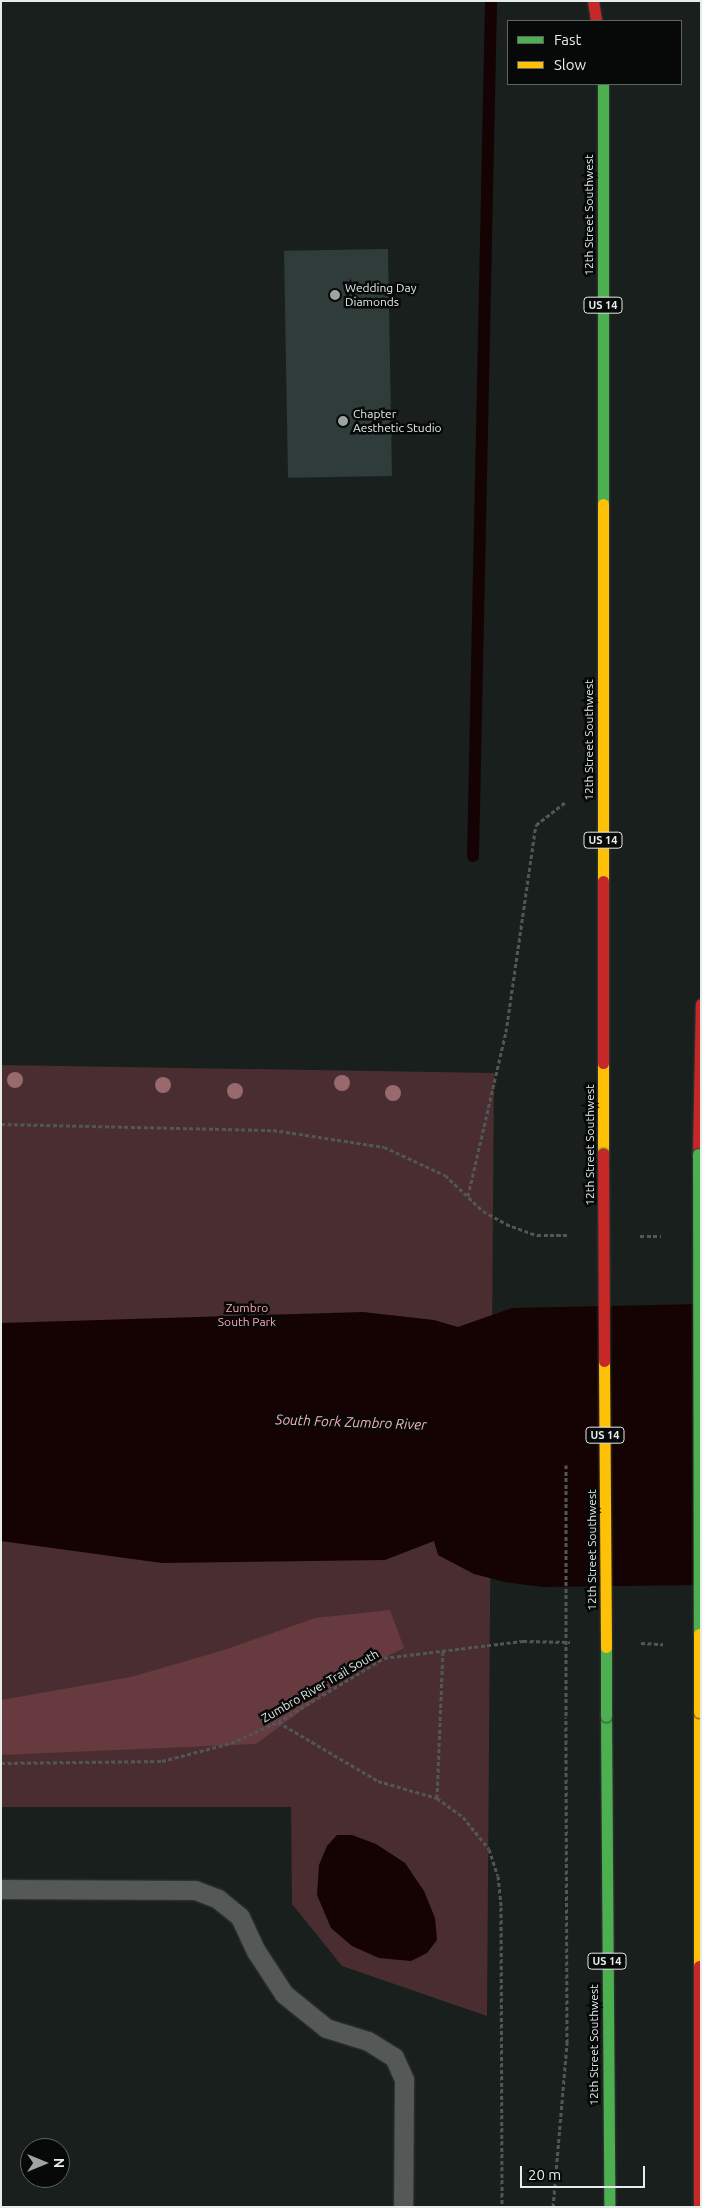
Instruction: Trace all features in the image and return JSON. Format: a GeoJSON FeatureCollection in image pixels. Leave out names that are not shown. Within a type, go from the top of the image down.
{"type":"FeatureCollection","features":[{"type":"Feature","properties":{"kind":"main road"},"geometry":{"type":"LineString","coordinates":[[593,1],[596,20]]}},
{"type":"Feature","properties":{"kind":"main road"},"geometry":{"type":"LineString","coordinates":[[605,1],[605,20]]}},
{"type":"Feature","properties":{"kind":"main road","name":"12th Street Southwest"},"geometry":{"type":"LineString","coordinates":[[603,85],[603,1154],[609,2207]]}},
{"type":"Feature","properties":{"kind":"main road"},"geometry":{"type":"LineString","coordinates":[[699,2207],[698,1154],[701,1004]]}},
{"type":"Feature","properties":{"kind":"lane"},"geometry":{"type":"LineString","coordinates":[[1,1889],[195,1890],[218,1899],[240,1917],[256,1951],[284,1994],[326,2028],[368,2041],[394,2057],[404,2079],[403,2207]]}},
{"type":"Feature","properties":{"kind":"path"},"geometry":{"type":"LineString","coordinates":[[1,1124],[273,1130],[384,1147],[445,1175],[468,1196],[506,1032],[536,825],[569,800]]}},
{"type":"Feature","properties":{"kind":"path","name":"Zumbro River Trail South"},"geometry":{"type":"LineString","coordinates":[[1,1763],[162,1761],[231,1743],[278,1722],[384,1658],[443,1651],[437,1798]]}},
{"type":"Feature","properties":{"kind":"path"},"geometry":{"type":"LineString","coordinates":[[553,2207],[567,2043],[566,1717]]}},
{"type":"Feature","properties":{"kind":"path"},"geometry":{"type":"LineString","coordinates":[[278,1722],[378,1781],[437,1798],[463,1817],[489,1849],[498,1876],[502,2207]]}},
{"type":"Feature","properties":{"kind":"green space","name":"Zumbro South Park"},"geometry":{"type":"Polygon","coordinates":[[[1,1065],[494,1073],[487,2016],[342,1966],[292,1904],[291,1807],[1,1807],[1,1065]]]}},
{"type":"Feature","properties":{"kind":"shaded area"},"geometry":{"type":"Polygon","coordinates":[[[390,1610],[404,1648],[351,1674],[256,1744],[1,1755],[1,1700],[131,1677],[224,1650],[315,1618],[390,1610]]]}},
{"type":"Feature","properties":{"kind":"water","name":"South Fork Zumbro River"},"geometry":{"type":"Polygon","coordinates":[[[701,1304],[701,1585],[542,1587],[505,1582],[474,1574],[438,1555],[434,1541],[385,1560],[162,1563],[1,1541],[1,1323],[363,1312],[434,1320],[458,1327],[512,1308],[701,1304]]]}},
{"type":"Feature","properties":{"kind":"water"},"geometry":{"type":"Polygon","coordinates":[[[337,1835],[352,1835],[376,1844],[405,1863],[424,1891],[435,1918],[437,1940],[427,1953],[411,1961],[379,1958],[352,1946],[331,1928],[317,1895],[319,1865],[327,1846],[337,1835]]]}},
{"type":"Feature","properties":{"kind":"building"},"geometry":{"type":"Polygon","coordinates":[[[388,249],[392,476],[288,478],[284,251],[388,249]]]}},
{"type":"Feature","properties":{"kind":"waterway"},"geometry":{"type":"LineString","coordinates":[[473,856],[491,1]]}},
{"type":"Feature","properties":{"kind":"traffic: fast"},"geometry":{"type":"LineString","coordinates":[[603,85],[603,504]]}},
{"type":"Feature","properties":{"kind":"traffic: fast"},"geometry":{"type":"LineString","coordinates":[[698,1154],[699,1634]]}},
{"type":"Feature","properties":{"kind":"traffic: fast"},"geometry":{"type":"LineString","coordinates":[[606,1647],[606,1716]]}},
{"type":"Feature","properties":{"kind":"traffic: fast"},"geometry":{"type":"LineString","coordinates":[[606,1716],[609,2207]]}},
{"type":"Feature","properties":{"kind":"traffic: slow"},"geometry":{"type":"LineString","coordinates":[[603,504],[603,881]]}},
{"type":"Feature","properties":{"kind":"traffic: slow"},"geometry":{"type":"LineString","coordinates":[[603,1063],[603,1154]]}},
{"type":"Feature","properties":{"kind":"traffic: slow"},"geometry":{"type":"LineString","coordinates":[[604,1361],[606,1647]]}},
{"type":"Feature","properties":{"kind":"traffic: slow"},"geometry":{"type":"LineString","coordinates":[[699,1634],[699,1712]]}},
{"type":"Feature","properties":{"kind":"traffic: slow"},"geometry":{"type":"LineString","coordinates":[[699,1712],[699,1966]]}},
{"type":"Feature","properties":{"kind":"traffic: jam"},"geometry":{"type":"LineString","coordinates":[[593,1],[596,20]]}},
{"type":"Feature","properties":{"kind":"traffic: jam"},"geometry":{"type":"LineString","coordinates":[[603,881],[603,1063]]}},
{"type":"Feature","properties":{"kind":"traffic: jam"},"geometry":{"type":"LineString","coordinates":[[698,1154],[701,1004]]}},
{"type":"Feature","properties":{"kind":"traffic: jam"},"geometry":{"type":"LineString","coordinates":[[603,1154],[604,1361]]}},
{"type":"Feature","properties":{"kind":"traffic: jam"},"geometry":{"type":"LineString","coordinates":[[699,1966],[699,2207]]}},
{"type":"Feature","properties":{"kind":"place","name":"Wedding Day Diamonds"},"geometry":{"type":"Point","coordinates":[335,295]}},
{"type":"Feature","properties":{"kind":"place","name":"Chapter Aesthetic Studio"},"geometry":{"type":"Point","coordinates":[343,421]}}]}
